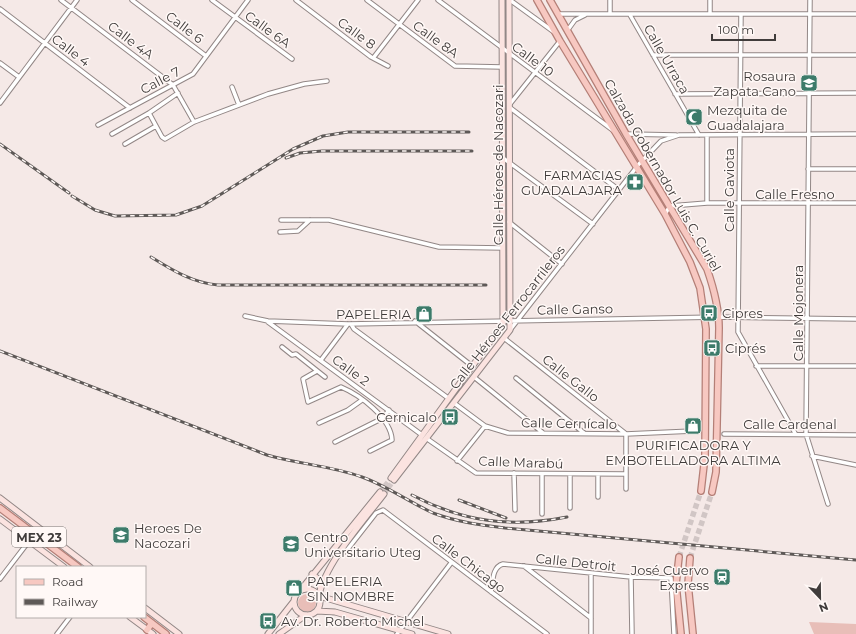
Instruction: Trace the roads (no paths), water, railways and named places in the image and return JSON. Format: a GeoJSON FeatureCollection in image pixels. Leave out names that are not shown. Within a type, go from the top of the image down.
{"type":"FeatureCollection","features":[{"type":"Feature","properties":{"kind":"main road","name":"Calle Héroes de Nacozari"},"geometry":{"type":"LineString","coordinates":[[502,0],[503,320]]}},
{"type":"Feature","properties":{"kind":"main road","name":"Calle Héroes de Nacozari"},"geometry":{"type":"LineString","coordinates":[[510,0],[510,330]]}},
{"type":"Feature","properties":{"kind":"main road","name":"Calzada Gobernador Luis C. Curiel"},"geometry":{"type":"LineString","coordinates":[[537,0],[555,33],[665,214],[690,262],[700,288],[705,318],[705,456],[701,491]]}},
{"type":"Feature","properties":{"kind":"main road","name":"Calzada Gobernador Luis C. Curiel"},"geometry":{"type":"LineString","coordinates":[[550,0],[626,134],[643,160],[707,269],[717,298],[719,317],[716,472],[712,492]]}},
{"type":"Feature","properties":{"kind":"main road","name":"Calle Héroes Ferrocarrileros"},"geometry":{"type":"LineString","coordinates":[[393,479],[424,436],[448,398],[500,330],[503,320]]}},
{"type":"Feature","properties":{"kind":"main road","name":"Calle Héroes Ferrocarrileros"},"geometry":{"type":"LineString","coordinates":[[424,436],[454,403],[510,330]]}},
{"type":"Feature","properties":{"kind":"main road"},"geometry":{"type":"LineString","coordinates":[[268,634],[294,601],[312,574],[382,493],[338,556],[320,587]]}},
{"type":"Feature","properties":{"kind":"main road"},"geometry":{"type":"LineString","coordinates":[[0,498],[89,566]]}},
{"type":"Feature","properties":{"kind":"main road","name":"MEX 23"},"geometry":{"type":"LineString","coordinates":[[0,508],[77,566]]}},
{"type":"Feature","properties":{"kind":"main road"},"geometry":{"type":"LineString","coordinates":[[0,519],[63,566]]}},
{"type":"Feature","properties":{"kind":"main road"},"geometry":{"type":"LineString","coordinates":[[679,557],[676,584],[680,634]]}},
{"type":"Feature","properties":{"kind":"main road"},"geometry":{"type":"LineString","coordinates":[[690,558],[688,584],[693,634]]}},
{"type":"Feature","properties":{"kind":"main road"},"geometry":{"type":"LineString","coordinates":[[312,574],[318,579],[320,587],[320,604],[317,611]]}},
{"type":"Feature","properties":{"kind":"main road"},"geometry":{"type":"LineString","coordinates":[[299,592],[310,589],[319,596],[448,634]]}},
{"type":"Feature","properties":{"kind":"main road"},"geometry":{"type":"LineString","coordinates":[[294,601],[296,609],[306,615]]}},
{"type":"Feature","properties":{"kind":"main road"},"geometry":{"type":"LineString","coordinates":[[146,609],[179,634]]}},
{"type":"Feature","properties":{"kind":"main road"},"geometry":{"type":"LineString","coordinates":[[279,634],[306,615],[317,611],[335,612],[398,632],[412,634]]}},
{"type":"Feature","properties":{"kind":"main road"},"geometry":{"type":"LineString","coordinates":[[131,618],[153,634]]}},
{"type":"Feature","properties":{"kind":"main road"},"geometry":{"type":"LineString","coordinates":[[145,618],[166,634]]}},
{"type":"Feature","properties":{"kind":"main road"},"geometry":{"type":"LineString","coordinates":[[147,630],[152,623]]}},
{"type":"Feature","properties":{"kind":"street","name":"Calle 4A"},"geometry":{"type":"LineString","coordinates":[[61,0],[173,85],[194,122]]}},
{"type":"Feature","properties":{"kind":"street"},"geometry":{"type":"LineString","coordinates":[[0,103],[77,0]]}},
{"type":"Feature","properties":{"kind":"street","name":"Calle 6"},"geometry":{"type":"LineString","coordinates":[[132,0],[206,56]]}},
{"type":"Feature","properties":{"kind":"street","name":"Calle 6A"},"geometry":{"type":"LineString","coordinates":[[212,0],[292,59]]}},
{"type":"Feature","properties":{"kind":"street","name":"Calle 7"},"geometry":{"type":"LineString","coordinates":[[98,125],[193,74],[248,0]]}},
{"type":"Feature","properties":{"kind":"street","name":"Calle 8"},"geometry":{"type":"LineString","coordinates":[[296,0],[371,57],[374,57],[388,66]]}},
{"type":"Feature","properties":{"kind":"street","name":"Calle 8A"},"geometry":{"type":"LineString","coordinates":[[367,0],[454,66],[502,67]]}},
{"type":"Feature","properties":{"kind":"street"},"geometry":{"type":"LineString","coordinates":[[374,57],[418,0]]}},
{"type":"Feature","properties":{"kind":"street","name":"Calle 10"},"geometry":{"type":"LineString","coordinates":[[438,0],[616,133]]}},
{"type":"Feature","properties":{"kind":"street"},"geometry":{"type":"LineString","coordinates":[[510,0],[555,33]]}},
{"type":"Feature","properties":{"kind":"street"},"geometry":{"type":"LineString","coordinates":[[610,0],[610,14]]}},
{"type":"Feature","properties":{"kind":"street"},"geometry":{"type":"LineString","coordinates":[[710,0],[710,14]]}},
{"type":"Feature","properties":{"kind":"street","name":"Calle Mojonera"},"geometry":{"type":"LineString","coordinates":[[810,0],[808,366],[806,434],[828,504]]}},
{"type":"Feature","properties":{"kind":"street","name":"Calle 4"},"geometry":{"type":"LineString","coordinates":[[0,8],[130,108]]}},
{"type":"Feature","properties":{"kind":"street"},"geometry":{"type":"LineString","coordinates":[[558,14],[856,14]]}},
{"type":"Feature","properties":{"kind":"street"},"geometry":{"type":"LineString","coordinates":[[567,31],[575,20],[587,14]]}},
{"type":"Feature","properties":{"kind":"street","name":"Calle Urraca"},"geometry":{"type":"LineString","coordinates":[[630,14],[699,134]]}},
{"type":"Feature","properties":{"kind":"street","name":"Calle Gaviota"},"geometry":{"type":"LineString","coordinates":[[741,14],[738,332],[795,433]]}},
{"type":"Feature","properties":{"kind":"street"},"geometry":{"type":"LineString","coordinates":[[560,41],[509,106],[619,190]]}},
{"type":"Feature","properties":{"kind":"street"},"geometry":{"type":"LineString","coordinates":[[653,55],[856,55]]}},
{"type":"Feature","properties":{"kind":"street"},"geometry":{"type":"LineString","coordinates":[[0,63],[19,77]]}},
{"type":"Feature","properties":{"kind":"street"},"geometry":{"type":"LineString","coordinates":[[149,113],[162,137],[165,139],[194,122],[239,105],[288,88],[327,81]]}},
{"type":"Feature","properties":{"kind":"street"},"geometry":{"type":"LineString","coordinates":[[232,87],[239,105]]}},
{"type":"Feature","properties":{"kind":"street"},"geometry":{"type":"LineString","coordinates":[[112,134],[149,113],[178,93]]}},
{"type":"Feature","properties":{"kind":"street"},"geometry":{"type":"LineString","coordinates":[[675,94],[856,93]]}},
{"type":"Feature","properties":{"kind":"street"},"geometry":{"type":"LineString","coordinates":[[125,144],[156,126]]}},
{"type":"Feature","properties":{"kind":"street"},"geometry":{"type":"LineString","coordinates":[[626,134],[856,134]]}},
{"type":"Feature","properties":{"kind":"street","name":"Calle Héroes Ferrocarrileros"},"geometry":{"type":"LineString","coordinates":[[510,330],[636,167],[661,141],[679,135]]}},
{"type":"Feature","properties":{"kind":"street"},"geometry":{"type":"LineString","coordinates":[[707,135],[707,203]]}},
{"type":"Feature","properties":{"kind":"street"},"geometry":{"type":"LineString","coordinates":[[503,158],[593,224]]}},
{"type":"Feature","properties":{"kind":"street"},"geometry":{"type":"LineString","coordinates":[[808,169],[856,169]]}},
{"type":"Feature","properties":{"kind":"street","name":"Calle Fresno"},"geometry":{"type":"LineString","coordinates":[[670,206],[707,203],[856,203]]}},
{"type":"Feature","properties":{"kind":"street"},"geometry":{"type":"LineString","coordinates":[[665,214],[670,206]]}},
{"type":"Feature","properties":{"kind":"street"},"geometry":{"type":"LineString","coordinates":[[281,220],[329,220],[439,247],[503,248]]}},
{"type":"Feature","properties":{"kind":"street"},"geometry":{"type":"LineString","coordinates":[[280,232],[298,231],[310,220]]}},
{"type":"Feature","properties":{"kind":"street"},"geometry":{"type":"LineString","coordinates":[[509,222],[562,264]]}},
{"type":"Feature","properties":{"kind":"street","name":"Calle Ganso"},"geometry":{"type":"LineString","coordinates":[[245,316],[268,321],[349,324],[519,319],[719,317],[856,319]]}},
{"type":"Feature","properties":{"kind":"street","name":"Calle 2"},"geometry":{"type":"LineString","coordinates":[[268,321],[424,436]]}},
{"type":"Feature","properties":{"kind":"street"},"geometry":{"type":"LineString","coordinates":[[415,322],[472,366]]}},
{"type":"Feature","properties":{"kind":"street"},"geometry":{"type":"LineString","coordinates":[[321,360],[349,324],[448,398]]}},
{"type":"Feature","properties":{"kind":"street","name":"Calle Gallo"},"geometry":{"type":"LineString","coordinates":[[504,338],[626,434]]}},
{"type":"Feature","properties":{"kind":"street"},"geometry":{"type":"LineString","coordinates":[[282,347],[292,355],[296,354],[324,377]]}},
{"type":"Feature","properties":{"kind":"street"},"geometry":{"type":"LineString","coordinates":[[756,366],[856,366]]}},
{"type":"Feature","properties":{"kind":"street"},"geometry":{"type":"LineString","coordinates":[[317,371],[303,379],[308,402],[340,387],[362,400],[378,412],[383,418],[392,440],[370,451]]}},
{"type":"Feature","properties":{"kind":"street"},"geometry":{"type":"LineString","coordinates":[[474,377],[542,432]]}},
{"type":"Feature","properties":{"kind":"street"},"geometry":{"type":"LineString","coordinates":[[516,378],[584,433]]}},
{"type":"Feature","properties":{"kind":"street"},"geometry":{"type":"LineString","coordinates":[[319,423],[348,410],[362,400]]}},
{"type":"Feature","properties":{"kind":"street","name":"Calle Cernícalo"},"geometry":{"type":"LineString","coordinates":[[454,403],[485,426],[508,433],[542,432],[626,434],[693,431]]}},
{"type":"Feature","properties":{"kind":"street"},"geometry":{"type":"LineString","coordinates":[[334,442],[383,418],[389,410]]}},
{"type":"Feature","properties":{"kind":"street"},"geometry":{"type":"LineString","coordinates":[[457,461],[485,426]]}},
{"type":"Feature","properties":{"kind":"street","name":"Calle Cardenal"},"geometry":{"type":"LineString","coordinates":[[724,434],[795,433],[856,435]]}},
{"type":"Feature","properties":{"kind":"street"},"geometry":{"type":"LineString","coordinates":[[626,434],[626,489]]}},
{"type":"Feature","properties":{"kind":"street","name":"Calle Marabú"},"geometry":{"type":"LineString","coordinates":[[424,436],[457,461],[476,473],[626,474]]}},
{"type":"Feature","properties":{"kind":"street"},"geometry":{"type":"LineString","coordinates":[[812,456],[856,465]]}},
{"type":"Feature","properties":{"kind":"street"},"geometry":{"type":"LineString","coordinates":[[514,473],[515,510]]}},
{"type":"Feature","properties":{"kind":"street"},"geometry":{"type":"LineString","coordinates":[[542,474],[542,514]]}},
{"type":"Feature","properties":{"kind":"street"},"geometry":{"type":"LineString","coordinates":[[570,474],[570,508]]}},
{"type":"Feature","properties":{"kind":"street"},"geometry":{"type":"LineString","coordinates":[[598,474],[598,497]]}},
{"type":"Feature","properties":{"kind":"street","name":"Calle Chicago"},"geometry":{"type":"LineString","coordinates":[[338,556],[347,550],[380,510],[383,510],[451,563],[547,634]]}},
{"type":"Feature","properties":{"kind":"street"},"geometry":{"type":"LineString","coordinates":[[0,579],[39,528]]}},
{"type":"Feature","properties":{"kind":"street"},"geometry":{"type":"LineString","coordinates":[[398,632],[451,563]]}},
{"type":"Feature","properties":{"kind":"street","name":"Calle Detroit"},"geometry":{"type":"LineString","coordinates":[[491,592],[495,569],[498,566],[524,566],[631,577],[672,578],[674,634]]}},
{"type":"Feature","properties":{"kind":"street"},"geometry":{"type":"LineString","coordinates":[[524,566],[591,618]]}},
{"type":"Feature","properties":{"kind":"street"},"geometry":{"type":"LineString","coordinates":[[591,573],[591,634]]}},
{"type":"Feature","properties":{"kind":"street"},"geometry":{"type":"LineString","coordinates":[[631,577],[632,634]]}},
{"type":"Feature","properties":{"kind":"street"},"geometry":{"type":"LineString","coordinates":[[57,634],[69,618]]}},
{"type":"Feature","properties":{"kind":"tunnel"},"geometry":{"type":"LineString","coordinates":[[380,492],[391,478]]}},
{"type":"Feature","properties":{"kind":"tunnel"},"geometry":{"type":"LineString","coordinates":[[384,494],[394,480]]}},
{"type":"Feature","properties":{"kind":"tunnel"},"geometry":{"type":"LineString","coordinates":[[679,557],[701,491]]}},
{"type":"Feature","properties":{"kind":"tunnel"},"geometry":{"type":"LineString","coordinates":[[690,558],[712,492]]}},
{"type":"Feature","properties":{"kind":"railway"},"geometry":{"type":"LineString","coordinates":[[72,196],[95,210],[115,216],[176,215],[202,206],[293,149],[323,136],[348,132],[469,132]]}},
{"type":"Feature","properties":{"kind":"railway"},"geometry":{"type":"LineString","coordinates":[[0,144],[69,193]]}},
{"type":"Feature","properties":{"kind":"railway"},"geometry":{"type":"LineString","coordinates":[[286,158],[300,153],[322,151],[472,151]]}},
{"type":"Feature","properties":{"kind":"railway"},"geometry":{"type":"LineString","coordinates":[[151,257],[191,279],[218,285],[486,285]]}},
{"type":"Feature","properties":{"kind":"railway"},"geometry":{"type":"LineString","coordinates":[[0,351],[267,455],[339,470],[362,477],[433,513],[460,521],[505,528],[856,560]]}},
{"type":"Feature","properties":{"kind":"railway"},"geometry":{"type":"LineString","coordinates":[[412,495],[450,511],[469,517],[488,520],[526,522],[567,517]]}},
{"type":"Feature","properties":{"kind":"railway"},"geometry":{"type":"LineString","coordinates":[[459,500],[506,518]]}},
{"type":"Feature","properties":{"kind":"place","name":"Rosaura Zapata Cano"},"geometry":{"type":"Point","coordinates":[809,83]}},
{"type":"Feature","properties":{"kind":"place","name":"Mezquita de Guadalajara"},"geometry":{"type":"Point","coordinates":[694,117]}},
{"type":"Feature","properties":{"kind":"place","name":"FARMACIAS GUADALAJARA"},"geometry":{"type":"Point","coordinates":[635,182]}},
{"type":"Feature","properties":{"kind":"place","name":"Cipres"},"geometry":{"type":"Point","coordinates":[709,313]}},
{"type":"Feature","properties":{"kind":"place","name":"PAPELERIA"},"geometry":{"type":"Point","coordinates":[424,314]}},
{"type":"Feature","properties":{"kind":"place","name":"Ciprés"},"geometry":{"type":"Point","coordinates":[712,348]}},
{"type":"Feature","properties":{"kind":"place","name":"Cernicalo"},"geometry":{"type":"Point","coordinates":[450,417]}},
{"type":"Feature","properties":{"kind":"place","name":"PURIFICADORA Y EMBOTELLADORA ALTIMA"},"geometry":{"type":"Point","coordinates":[693,426]}},
{"type":"Feature","properties":{"kind":"place","name":"Heroes De Nacozari"},"geometry":{"type":"Point","coordinates":[121,535]}},
{"type":"Feature","properties":{"kind":"place","name":"Centro Universitario Uteg"},"geometry":{"type":"Point","coordinates":[291,544]}},
{"type":"Feature","properties":{"kind":"place","name":"José Cuervo Express"},"geometry":{"type":"Point","coordinates":[722,577]}},
{"type":"Feature","properties":{"kind":"place","name":"PAPELERIA SIN NOMBRE"},"geometry":{"type":"Point","coordinates":[294,588]}},
{"type":"Feature","properties":{"kind":"place","name":"Av. Dr. Roberto Michel"},"geometry":{"type":"Point","coordinates":[268,621]}}]}
